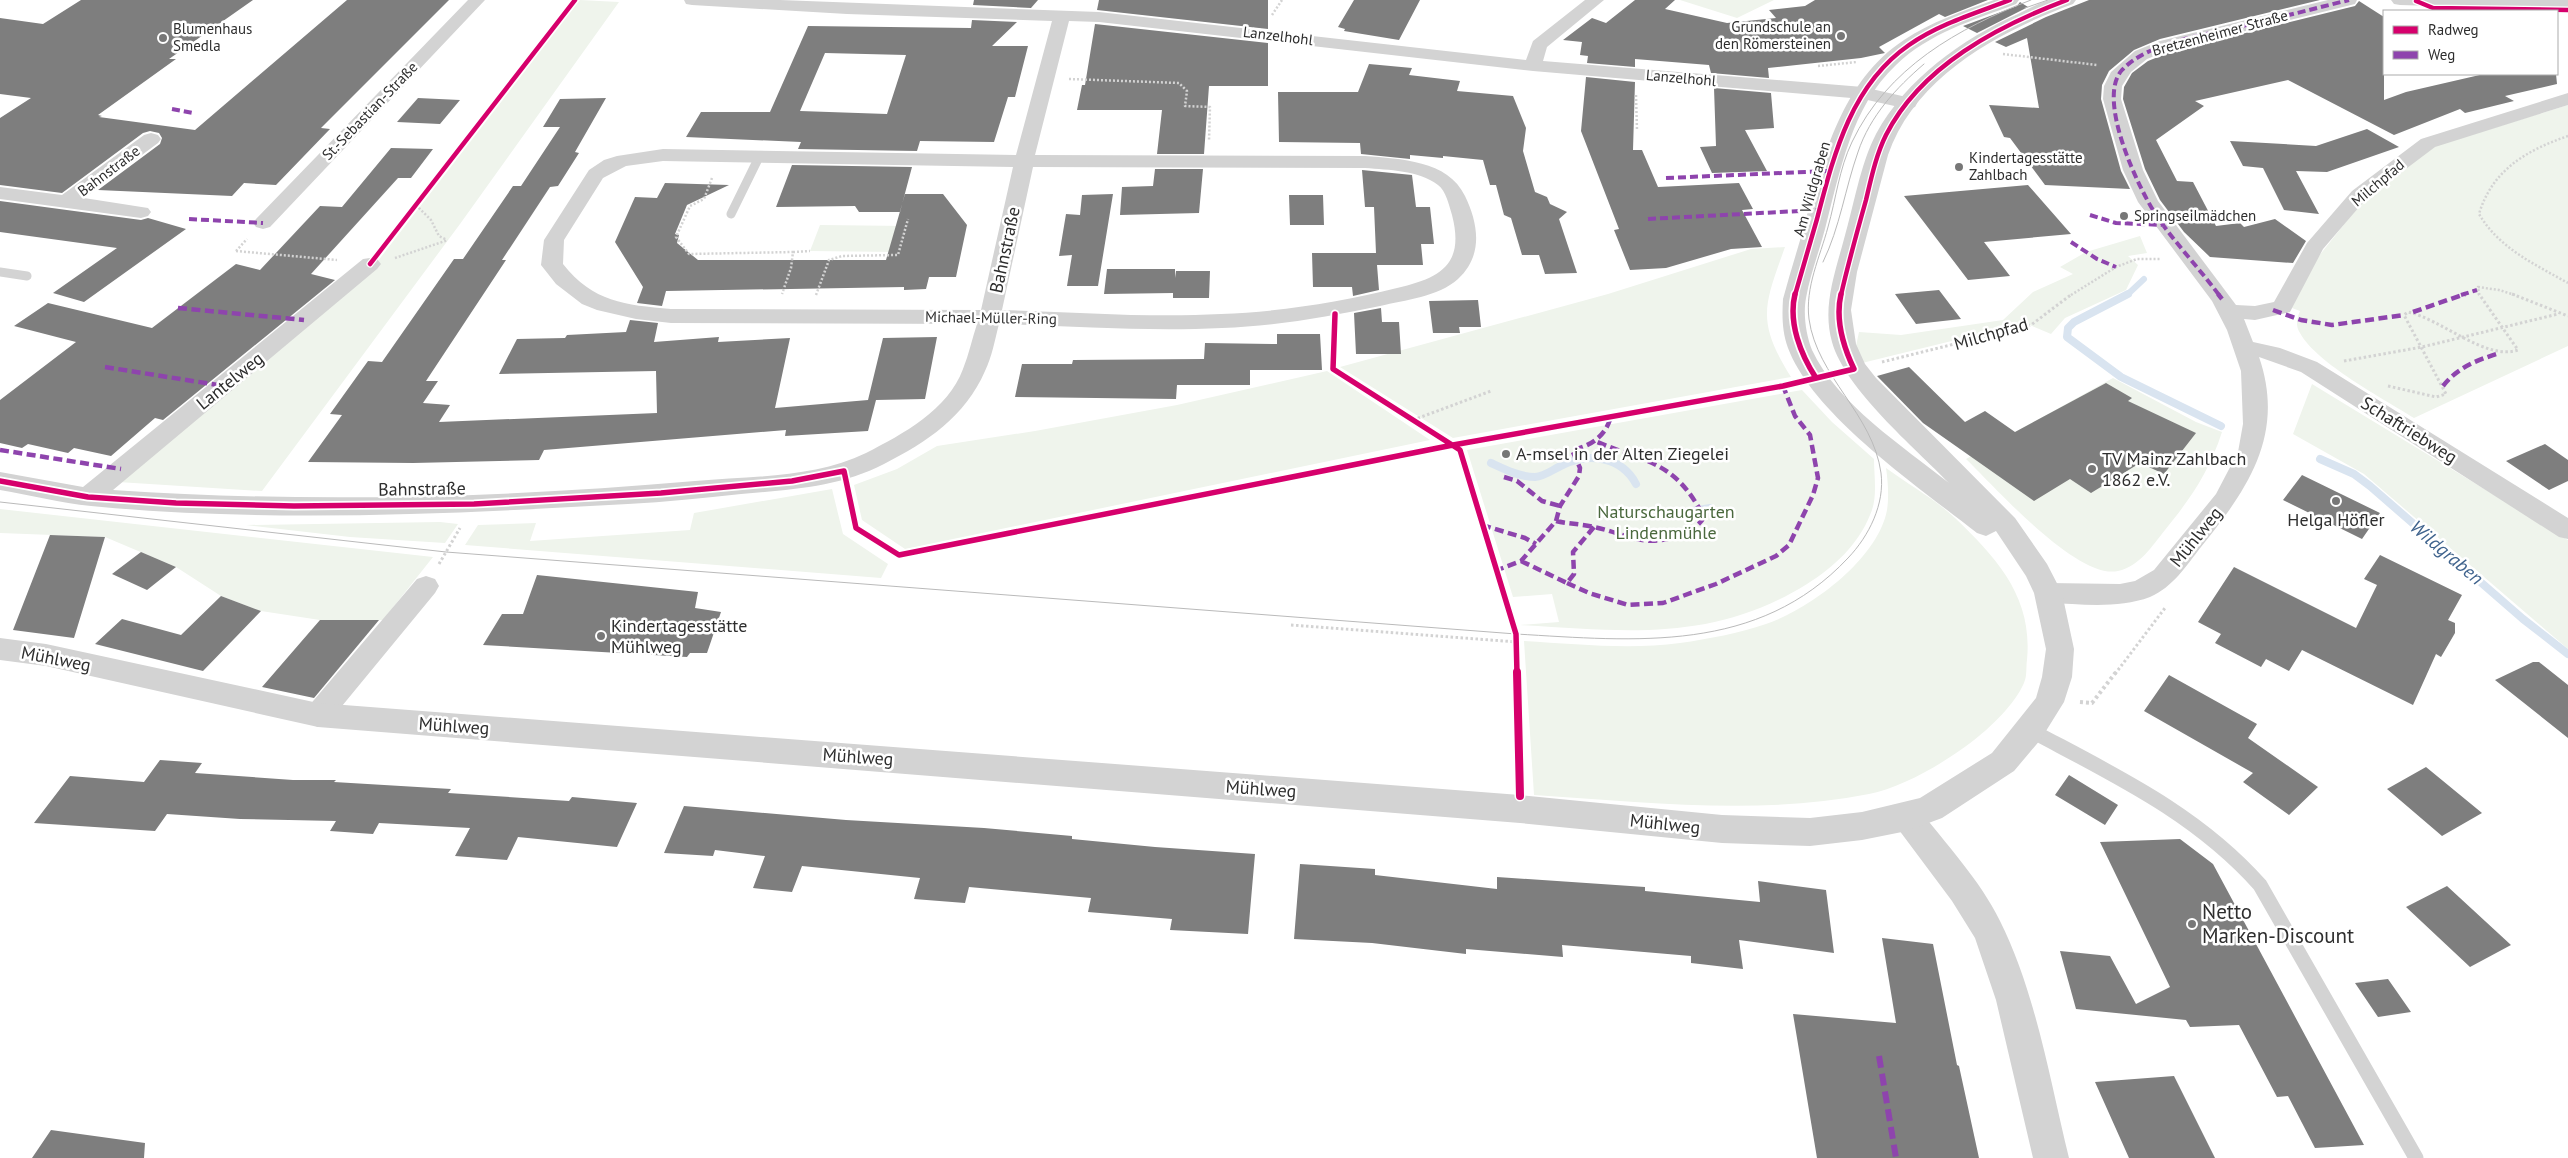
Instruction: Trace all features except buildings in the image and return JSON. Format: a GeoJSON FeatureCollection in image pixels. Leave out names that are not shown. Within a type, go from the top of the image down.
{"type":"FeatureCollection","features":[{"type":"Feature","properties":{"kind":"street","name":"St.-Sebastian-Straße"},"geometry":{"type":"LineString","coordinates":[[263,222],[477,0]]}},
{"type":"Feature","properties":{"kind":"street","name":"Lanzelhohl"},"geometry":{"type":"LineString","coordinates":[[692,0],[852,5],[1149,21],[1533,66],[1863,93]]}},
{"type":"Feature","properties":{"kind":"street"},"geometry":{"type":"LineString","coordinates":[[1533,66],[1539,45],[1596,0]]}},
{"type":"Feature","properties":{"kind":"street","name":"Am Wildgraben"},"geometry":{"type":"LineString","coordinates":[[2010,0],[1947,25],[1909,45],[1886,64],[1863,93],[1836,145],[1794,299],[1793,315],[1800,349],[1809,367],[1832,398],[1869,432],[1926,478],[2026,554]]}},
{"type":"Feature","properties":{"kind":"street"},"geometry":{"type":"LineString","coordinates":[[2026,554],[2006,525],[1867,384],[1854,368],[1846,352],[1838,317],[1847,268],[1879,153],[1887,133],[1908,103],[1942,70],[1993,32],[2020,18],[2067,0]]}},
{"type":"Feature","properties":{"kind":"street","name":"Bretzenheimer Straße"},"geometry":{"type":"LineString","coordinates":[[2226,305],[2155,213],[2133,170],[2112,99],[2113,86],[2117,76],[2141,55],[2166,45],[2349,0]]}},
{"type":"Feature","properties":{"kind":"street"},"geometry":{"type":"LineString","coordinates":[[2400,0],[2539,4],[2568,2]]}},
{"type":"Feature","properties":{"kind":"street","name":"Bahnstraße"},"geometry":{"type":"LineString","coordinates":[[0,481],[88,497],[176,504],[294,506],[474,504],[661,494],[792,481],[844,471],[901,445],[927,428],[952,407],[974,371],[990,317],[1024,161],[1062,16]]}},
{"type":"Feature","properties":{"kind":"street"},"geometry":{"type":"LineString","coordinates":[[1863,93],[1908,103]]}},
{"type":"Feature","properties":{"kind":"street","name":"Milchpfad"},"geometry":{"type":"LineString","coordinates":[[2226,305],[2255,313],[2282,307],[2314,247],[2359,195],[2428,144],[2568,99]]}},
{"type":"Feature","properties":{"kind":"street","name":"Bahnstraße"},"geometry":{"type":"LineString","coordinates":[[66,202],[151,139]]}},
{"type":"Feature","properties":{"kind":"street","name":"Michael-Müller-Ring"},"geometry":{"type":"LineString","coordinates":[[641,156],[1024,161],[1365,162],[1400,165],[1423,170],[1444,181],[1452,188],[1458,198],[1466,252],[1458,266],[1441,281],[1422,288],[1378,299],[1278,317],[1224,322],[628,313],[602,306],[580,294],[561,279],[552,265],[554,240],[596,174],[611,164],[641,156]]}},
{"type":"Feature","properties":{"kind":"street","name":"Bahnstraße"},"geometry":{"type":"LineString","coordinates":[[0,193],[141,212]]}},
{"type":"Feature","properties":{"kind":"street","name":"Lantelweg"},"geometry":{"type":"LineString","coordinates":[[88,497],[370,264]]}},
{"type":"Feature","properties":{"kind":"street","name":"Mühlweg"},"geometry":{"type":"LineString","coordinates":[[2048,593],[2120,594],[2142,589],[2163,577],[2226,499],[2250,452],[2255,424],[2255,406],[2252,371],[2226,305]]}},
{"type":"Feature","properties":{"kind":"street","name":"Schaftriebweg"},"geometry":{"type":"LineString","coordinates":[[2244,347],[2272,354],[2309,367],[2568,530]]}},
{"type":"Feature","properties":{"kind":"street"},"geometry":{"type":"LineString","coordinates":[[1926,478],[1940,484],[1951,484],[1955,479],[1951,469]]}},
{"type":"Feature","properties":{"kind":"street","name":"Mühlweg"},"geometry":{"type":"LineString","coordinates":[[0,649],[46,656],[318,715],[1520,809],[1722,830],[1810,832],[1862,826],[1907,817],[1931,808],[2003,762],[2030,730],[2049,702],[2057,676],[2060,649],[2048,593],[2026,554]]}},
{"type":"Feature","properties":{"kind":"street"},"geometry":{"type":"LineString","coordinates":[[318,715],[426,586]]}},
{"type":"Feature","properties":{"kind":"street"},"geometry":{"type":"LineString","coordinates":[[1907,817],[1963,890],[1988,930],[2013,1000],[2051,1158]]}},
{"type":"Feature","properties":{"kind":"lane"},"geometry":{"type":"LineString","coordinates":[[731,214],[759,157]]}},
{"type":"Feature","properties":{"kind":"lane"},"geometry":{"type":"LineString","coordinates":[[0,272],[27,276]]}},
{"type":"Feature","properties":{"kind":"lane"},"geometry":{"type":"LineString","coordinates":[[2030,730],[2183,816],[2243,862],[2260,885],[2416,1158]]}},
{"type":"Feature","properties":{"kind":"path"},"geometry":{"type":"LineString","coordinates":[[1995,53],[2124,68]]}},
{"type":"Feature","properties":{"kind":"path"},"geometry":{"type":"LineString","coordinates":[[1636,74],[1637,130]]}},
{"type":"Feature","properties":{"kind":"path"},"geometry":{"type":"LineString","coordinates":[[1046,78],[1179,83],[1187,91],[1185,106],[1210,107],[1208,162]]}},
{"type":"Feature","properties":{"kind":"path"},"geometry":{"type":"LineString","coordinates":[[2568,136],[2508,165],[2496,177],[2487,191],[2479,214],[2485,226],[2498,240],[2568,283]]}},
{"type":"Feature","properties":{"kind":"path"},"geometry":{"type":"LineString","coordinates":[[721,156],[704,199],[690,206],[676,237],[689,254],[810,251]]}},
{"type":"Feature","properties":{"kind":"path"},"geometry":{"type":"LineString","coordinates":[[236,251],[370,264],[391,260],[448,240],[439,236],[431,220],[416,205]]}},
{"type":"Feature","properties":{"kind":"path"},"geometry":{"type":"LineString","coordinates":[[811,316],[818,285],[829,260],[842,256],[898,255],[908,219]]}},
{"type":"Feature","properties":{"kind":"path"},"geometry":{"type":"LineString","coordinates":[[775,316],[791,268],[793,252]]}},
{"type":"Feature","properties":{"kind":"path"},"geometry":{"type":"LineString","coordinates":[[2380,384],[2420,395],[2442,397],[2446,394],[2422,347],[2406,322],[2404,315],[2408,312],[2428,316],[2500,352],[2515,352],[2518,350],[2480,297],[2477,290],[2478,287],[2486,286],[2558,314],[2568,316]]}},
{"type":"Feature","properties":{"kind":"path"},"geometry":{"type":"LineString","coordinates":[[2309,367],[2422,347],[2558,314]]}},
{"type":"Feature","properties":{"kind":"path"},"geometry":{"type":"LineString","coordinates":[[1413,420],[1491,391]]}},
{"type":"Feature","properties":{"kind":"path"},"geometry":{"type":"LineString","coordinates":[[426,586],[474,504]]}},
{"type":"Feature","properties":{"kind":"path"},"geometry":{"type":"LineString","coordinates":[[2049,702],[2092,702],[2168,604]]}},
{"type":"Feature","properties":{"kind":"path"},"geometry":{"type":"LineString","coordinates":[[1291,626],[1516,642]]}},
{"type":"Feature","properties":{"kind":"green space"},"geometry":{"type":"Polygon","coordinates":[[[580,0],[619,2],[460,224],[262,491],[118,482],[374,266],[580,0]]]}},
{"type":"Feature","properties":{"kind":"green space"},"geometry":{"type":"Polygon","coordinates":[[[1680,0],[1774,0],[1737,18],[1680,0]]]}},
{"type":"Feature","properties":{"kind":"green space"},"geometry":{"type":"Polygon","coordinates":[[[2568,105],[2568,346],[2414,418],[2352,380],[2320,356],[2308,344],[2297,327],[2300,311],[2292,308],[2315,261],[2365,198],[2435,146],[2568,105]]]}},
{"type":"Feature","properties":{"kind":"green space"},"geometry":{"type":"Polygon","coordinates":[[[820,225],[907,226],[898,252],[810,251],[820,225]]]}},
{"type":"Feature","properties":{"kind":"green space"},"geometry":{"type":"Polygon","coordinates":[[[2140,236],[2147,253],[2128,256],[2138,265],[2126,290],[2065,318],[2051,334],[2025,323],[1862,363],[1856,346],[1859,332],[1901,335],[2003,320],[2033,292],[2073,274],[2060,267],[2086,252],[2140,236]]]}},
{"type":"Feature","properties":{"kind":"green space"},"geometry":{"type":"Polygon","coordinates":[[[1785,247],[1772,284],[1767,313],[1772,341],[1791,377],[1453,438],[1340,367],[1608,294],[1751,249],[1785,247]]]}},
{"type":"Feature","properties":{"kind":"green space"},"geometry":{"type":"Polygon","coordinates":[[[1327,371],[1430,440],[905,549],[862,520],[854,485],[897,469],[937,446],[1035,431],[1177,405],[1327,371]]]}},
{"type":"Feature","properties":{"kind":"green space","name":"TV Mainz Zahlbach 1862 e.V."},"geometry":{"type":"Polygon","coordinates":[[[2113,378],[2196,422],[2222,432],[2205,472],[2183,507],[2145,555],[2133,565],[2118,571],[2101,570],[2081,561],[2059,547],[2016,509],[1966,459],[2113,378]]]}},
{"type":"Feature","properties":{"kind":"green space"},"geometry":{"type":"Polygon","coordinates":[[[2312,384],[2568,540],[2568,649],[2364,474],[2293,434],[2312,384]]]}},
{"type":"Feature","properties":{"kind":"green space","name":"Naturschaugarten Lindenmühle"},"geometry":{"type":"Polygon","coordinates":[[[1802,390],[1832,422],[1874,459],[1875,495],[1870,515],[1852,546],[1836,563],[1807,584],[1772,603],[1737,616],[1702,624],[1667,629],[1632,630],[1520,625],[1559,622],[1552,594],[1513,597],[1467,450],[1802,390]]]}},
{"type":"Feature","properties":{"kind":"green space"},"geometry":{"type":"Polygon","coordinates":[[[1886,468],[1939,505],[1971,533],[1998,565],[2018,599],[2024,617],[2027,638],[2026,678],[2012,703],[1992,725],[1955,754],[1912,779],[1869,794],[1828,801],[1744,806],[1660,804],[1534,795],[1524,641],[1602,646],[1661,645],[1702,640],[1735,633],[1783,617],[1802,607],[1840,580],[1870,546],[1881,528],[1887,510],[1886,468]]]}},
{"type":"Feature","properties":{"kind":"green space"},"geometry":{"type":"Polygon","coordinates":[[[832,489],[843,534],[888,564],[881,578],[465,545],[478,525],[536,523],[530,541],[690,530],[694,513],[832,489]]]}},
{"type":"Feature","properties":{"kind":"green space"},"geometry":{"type":"Polygon","coordinates":[[[0,509],[433,557],[383,620],[320,620],[261,611],[221,596],[176,567],[105,537],[0,533],[0,509]]]}},
{"type":"Feature","properties":{"kind":"green space"},"geometry":{"type":"Polygon","coordinates":[[[440,522],[458,524],[445,543],[350,537],[246,525],[440,522]]]}},
{"type":"Feature","properties":{"kind":"waterway","name":"Wildgraben"},"geometry":{"type":"LineString","coordinates":[[2127,295],[2144,279]]}},
{"type":"Feature","properties":{"kind":"waterway","name":"Wildgraben"},"geometry":{"type":"LineString","coordinates":[[2128,294],[2074,322],[2068,328],[2067,337],[2121,377],[2221,426]]}},
{"type":"Feature","properties":{"kind":"waterway"},"geometry":{"type":"LineString","coordinates":[[1491,463],[1518,474],[1535,477],[1546,474],[1573,461],[1594,458],[1614,463],[1630,475],[1636,484]]}},
{"type":"Feature","properties":{"kind":"waterway","name":"Wildgraben"},"geometry":{"type":"LineString","coordinates":[[2320,459],[2354,474],[2370,486],[2523,619],[2568,654]]}},
{"type":"Feature","properties":{"kind":"waterway"},"geometry":{"type":"LineString","coordinates":[[1672,512],[1687,512],[1710,508]]}},
{"type":"Feature","properties":{"kind":"tram line"},"geometry":{"type":"LineString","coordinates":[[0,502],[446,552],[1516,634],[1606,639],[1650,638],[1693,635],[1735,626],[1775,611],[1813,589],[1856,549],[1869,530],[1878,508],[1882,485],[1876,452],[1857,414],[1822,359],[1814,340],[1808,307],[1814,272],[1828,227],[1841,173],[1852,142],[1867,116],[1884,93],[1927,54],[1977,24],[2031,0]]}},
{"type":"Feature","properties":{"kind":"tram line"},"geometry":{"type":"LineString","coordinates":[[2025,8],[2048,0]]}},
{"type":"Feature","properties":{"kind":"tram line"},"geometry":{"type":"LineString","coordinates":[[1823,262],[1834,235],[1853,166],[1869,126],[1894,93],[1924,64]]}},
{"type":"Feature","properties":{"kind":"marked path"},"geometry":{"type":"LineString","coordinates":[[2222,299],[2158,217],[2139,183],[2117,123],[2114,87],[2118,75],[2134,60],[2166,45],[2349,0]]}},
{"type":"Feature","properties":{"kind":"marked path"},"geometry":{"type":"LineString","coordinates":[[172,109],[193,113]]}},
{"type":"Feature","properties":{"kind":"marked path"},"geometry":{"type":"LineString","coordinates":[[1666,178],[1828,171]]}},
{"type":"Feature","properties":{"kind":"marked path"},"geometry":{"type":"LineString","coordinates":[[1648,219],[1818,210]]}},
{"type":"Feature","properties":{"kind":"marked path"},"geometry":{"type":"LineString","coordinates":[[2090,215],[2116,223],[2165,225]]}},
{"type":"Feature","properties":{"kind":"marked path"},"geometry":{"type":"LineString","coordinates":[[189,219],[263,223]]}},
{"type":"Feature","properties":{"kind":"marked path"},"geometry":{"type":"LineString","coordinates":[[2071,242],[2097,259],[2116,267]]}},
{"type":"Feature","properties":{"kind":"marked path"},"geometry":{"type":"LineString","coordinates":[[2413,312],[2477,290]]}},
{"type":"Feature","properties":{"kind":"marked path"},"geometry":{"type":"LineString","coordinates":[[178,308],[304,320]]}},
{"type":"Feature","properties":{"kind":"marked path"},"geometry":{"type":"LineString","coordinates":[[2273,310],[2301,320],[2332,325],[2404,315]]}},
{"type":"Feature","properties":{"kind":"marked path"},"geometry":{"type":"LineString","coordinates":[[2443,386],[2461,368],[2500,353]]}},
{"type":"Feature","properties":{"kind":"marked path"},"geometry":{"type":"LineString","coordinates":[[105,367],[224,386]]}},
{"type":"Feature","properties":{"kind":"marked path"},"geometry":{"type":"LineString","coordinates":[[1567,583],[1589,593],[1628,605],[1663,603],[1716,584],[1776,556],[1789,545],[1813,495],[1818,478],[1810,435],[1795,416],[1783,386]]}},
{"type":"Feature","properties":{"kind":"marked path"},"geometry":{"type":"LineString","coordinates":[[1495,571],[1521,561],[1556,521],[1560,506],[1579,476],[1580,468],[1572,450],[1585,446],[1602,435],[1611,416]]}},
{"type":"Feature","properties":{"kind":"marked path"},"geometry":{"type":"LineString","coordinates":[[1556,521],[1595,527],[1636,540],[1656,542],[1687,532],[1697,526],[1704,517],[1694,497],[1683,483],[1671,473],[1645,460],[1595,441]]}},
{"type":"Feature","properties":{"kind":"marked path"},"geometry":{"type":"LineString","coordinates":[[0,450],[121,469]]}},
{"type":"Feature","properties":{"kind":"marked path"},"geometry":{"type":"LineString","coordinates":[[1504,477],[1517,481],[1542,501],[1560,506]]}},
{"type":"Feature","properties":{"kind":"marked path"},"geometry":{"type":"LineString","coordinates":[[1482,525],[1525,538],[1536,544]]}},
{"type":"Feature","properties":{"kind":"marked path"},"geometry":{"type":"LineString","coordinates":[[1521,561],[1567,583],[1574,574],[1573,552],[1594,527]]}},
{"type":"Feature","properties":{"kind":"marked path"},"geometry":{"type":"LineString","coordinates":[[1879,1056],[1896,1158]]}},
{"type":"Feature","properties":{"kind":"cycle path"},"geometry":{"type":"LineString","coordinates":[[370,264],[575,0]]}},
{"type":"Feature","properties":{"kind":"cycle path"},"geometry":{"type":"LineString","coordinates":[[1816,378],[1805,360],[1798,340],[1794,320],[1794,299],[1830,169],[1847,122],[1872,79],[1889,61],[1909,45],[1946,25],[2010,0]]}},
{"type":"Feature","properties":{"kind":"cycle path"},"geometry":{"type":"LineString","coordinates":[[0,481],[88,497],[176,503],[294,506],[474,504],[661,493],[792,481],[844,471],[856,528],[899,555],[1453,445],[1783,386],[1854,369],[1841,334],[1839,317],[1840,298],[1878,155],[1887,133],[1902,110],[1941,69],[1965,51],[2016,21],[2067,0]]}},
{"type":"Feature","properties":{"kind":"cycle path"},"geometry":{"type":"LineString","coordinates":[[2416,1],[2433,8],[2568,10]]}},
{"type":"Feature","properties":{"kind":"cycle path"},"geometry":{"type":"LineString","coordinates":[[1335,314],[1333,369],[1460,450],[1516,634],[1520,796]]}},
{"type":"Feature","properties":{"kind":"place","name":"Grundschule an den Römersteinen"},"geometry":{"type":"Point","coordinates":[1841,36]}},
{"type":"Feature","properties":{"kind":"place","name":"Blumenhaus Smedla"},"geometry":{"type":"Point","coordinates":[163,38]}},
{"type":"Feature","properties":{"kind":"place","name":"Kindertagesstätte Zahlbach"},"geometry":{"type":"Point","coordinates":[1959,167]}},
{"type":"Feature","properties":{"kind":"place","name":"Springseilmädchen"},"geometry":{"type":"Point","coordinates":[2124,216]}},
{"type":"Feature","properties":{"kind":"place","name":"A-msel in der Alten Ziegelei"},"geometry":{"type":"Point","coordinates":[1506,454]}},
{"type":"Feature","properties":{"kind":"place","name":"TV Mainz Zahlbach 1862 e.V."},"geometry":{"type":"Point","coordinates":[2092,469]}},
{"type":"Feature","properties":{"kind":"place","name":"Helga Höfler"},"geometry":{"type":"Point","coordinates":[2336,501]}},
{"type":"Feature","properties":{"kind":"place","name":"Kindertagesstätte Mühlweg"},"geometry":{"type":"Point","coordinates":[601,636]}},
{"type":"Feature","properties":{"kind":"place","name":"Netto Marken-Discount"},"geometry":{"type":"Point","coordinates":[2192,924]}}]}
